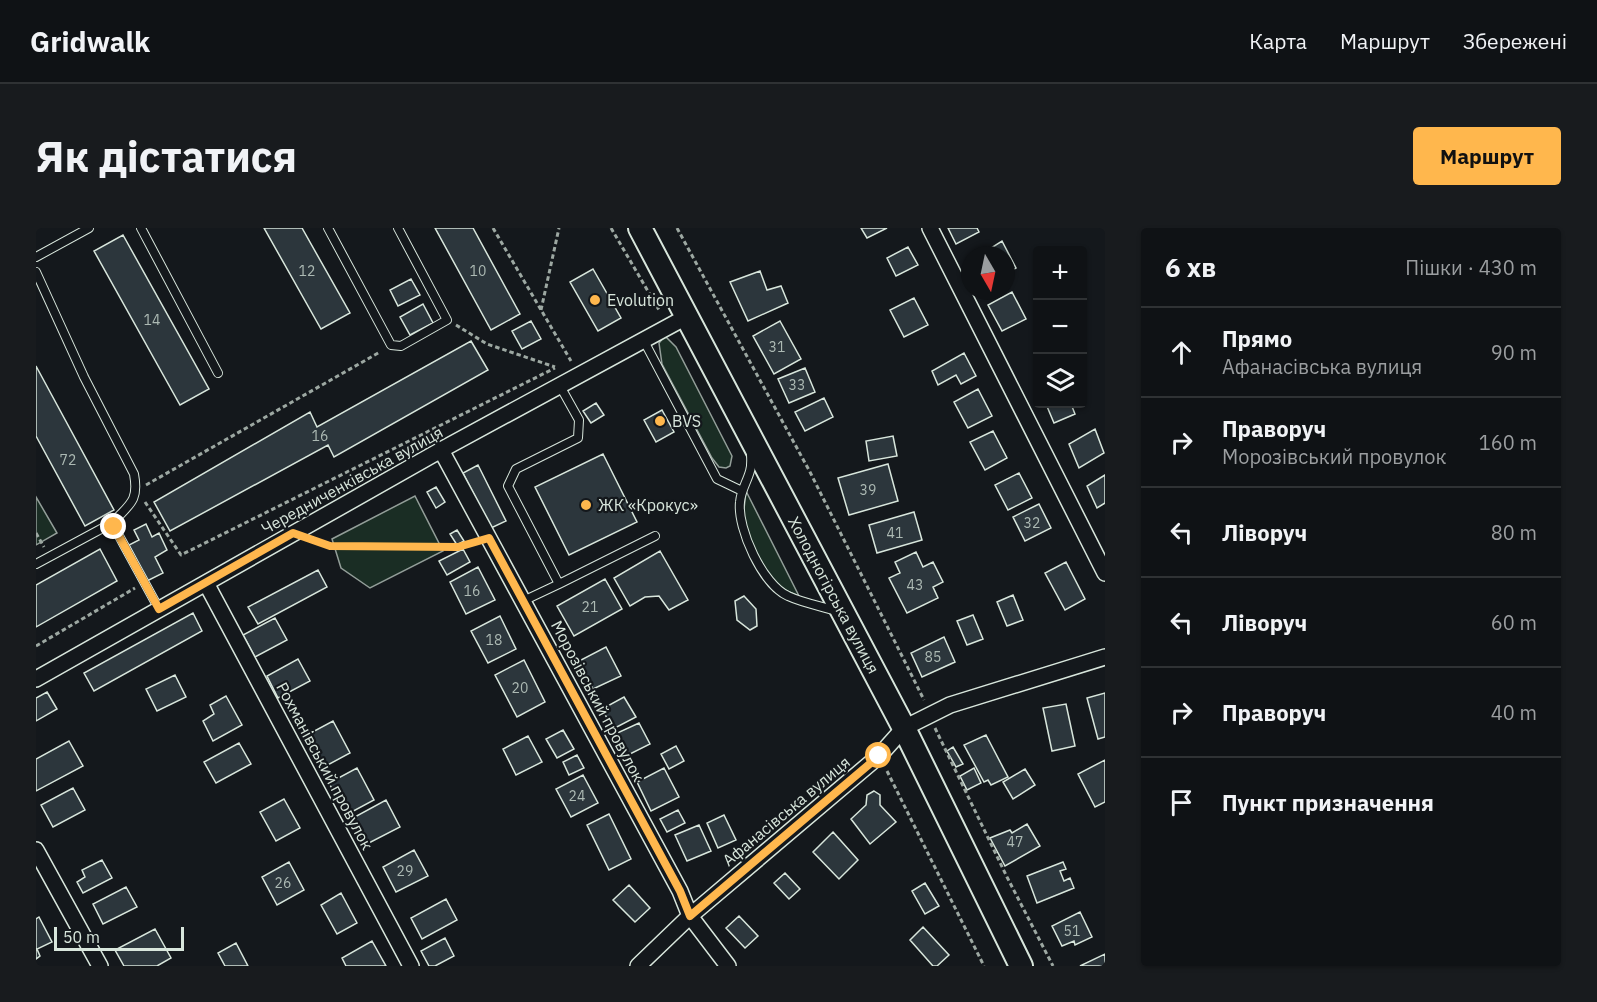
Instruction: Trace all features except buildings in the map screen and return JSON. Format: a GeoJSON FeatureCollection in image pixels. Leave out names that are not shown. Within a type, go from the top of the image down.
{"type":"FeatureCollection","features":[{"type":"Feature","properties":{"kind":"main road","name":"Холодногірська вулиця"},"geometry":{"type":"LineString","coordinates":[[640,228],[678,322],[752,436],[904,728],[1021,966]]}},
{"type":"Feature","properties":{"kind":"street"},"geometry":{"type":"LineString","coordinates":[[930,228],[1105,573]]}},
{"type":"Feature","properties":{"kind":"street","name":"Чередниченківська вулиця"},"geometry":{"type":"LineString","coordinates":[[36,679],[441,450],[678,322]]}},
{"type":"Feature","properties":{"kind":"street","name":"Морозівський провулок"},"geometry":{"type":"LineString","coordinates":[[441,450],[680,891],[690,916],[728,966]]}},
{"type":"Feature","properties":{"kind":"street","name":"Рохманівський провулок"},"geometry":{"type":"LineString","coordinates":[[206,583],[411,966]]}},
{"type":"Feature","properties":{"kind":"street","name":"Афанасівська вулиця"},"geometry":{"type":"LineString","coordinates":[[638,966],[690,916],[879,756],[904,728],[950,705],[1105,657]]}},
{"type":"Feature","properties":{"kind":"street"},"geometry":{"type":"LineString","coordinates":[[36,850],[100,966]]}},
{"type":"Feature","properties":{"kind":"lane"},"geometry":{"type":"LineString","coordinates":[[36,256],[89,228]]}},
{"type":"Feature","properties":{"kind":"lane"},"geometry":{"type":"LineString","coordinates":[[141,228],[218,374]]}},
{"type":"Feature","properties":{"kind":"lane"},"geometry":{"type":"LineString","coordinates":[[328,228],[391,345],[401,346],[447,320],[398,228]]}},
{"type":"Feature","properties":{"kind":"lane"},"geometry":{"type":"LineString","coordinates":[[36,272],[84,377],[134,474],[137,490],[132,502],[112,523],[36,564]]}},
{"type":"Feature","properties":{"kind":"lane"},"geometry":{"type":"LineString","coordinates":[[644,341],[717,479],[742,491]]}},
{"type":"Feature","properties":{"kind":"lane"},"geometry":{"type":"LineString","coordinates":[[559,584],[508,486],[516,469],[578,438],[579,420],[560,386]]}},
{"type":"Feature","properties":{"kind":"lane"},"geometry":{"type":"LineString","coordinates":[[752,436],[750,470],[740,503],[741,524],[750,549],[773,587],[788,596],[844,613]]}},
{"type":"Feature","properties":{"kind":"lane"},"geometry":{"type":"LineString","coordinates":[[112,523],[159,609]]}},
{"type":"Feature","properties":{"kind":"lane"},"geometry":{"type":"LineString","coordinates":[[523,601],[655,536]]}},
{"type":"Feature","properties":{"kind":"path"},"geometry":{"type":"LineString","coordinates":[[493,228],[579,376]]}},
{"type":"Feature","properties":{"kind":"path"},"geometry":{"type":"LineString","coordinates":[[541,310],[559,228]]}},
{"type":"Feature","properties":{"kind":"path"},"geometry":{"type":"LineString","coordinates":[[611,228],[678,322]]}},
{"type":"Feature","properties":{"kind":"path"},"geometry":{"type":"LineString","coordinates":[[677,228],[763,382],[815,482]]}},
{"type":"Feature","properties":{"kind":"path"},"geometry":{"type":"LineString","coordinates":[[447,320],[487,344],[579,376]]}},
{"type":"Feature","properties":{"kind":"path"},"geometry":{"type":"LineString","coordinates":[[391,345],[137,490],[181,555],[556,367]]}},
{"type":"Feature","properties":{"kind":"path"},"geometry":{"type":"LineString","coordinates":[[293,533],[330,546],[458,547],[489,538]]}},
{"type":"Feature","properties":{"kind":"path"},"geometry":{"type":"LineString","coordinates":[[36,646],[145,583]]}},
{"type":"Feature","properties":{"kind":"path"},"geometry":{"type":"LineString","coordinates":[[879,756],[984,966]]}},
{"type":"Feature","properties":{"kind":"green space"},"geometry":{"type":"Polygon","coordinates":[[[665,336],[676,347],[732,456],[730,466],[726,468],[719,467],[712,458],[662,364],[659,343],[665,336]]]}},
{"type":"Feature","properties":{"kind":"green space"},"geometry":{"type":"Polygon","coordinates":[[[746,491],[799,596],[773,585],[742,527],[746,491]]]}},
{"type":"Feature","properties":{"kind":"green space"},"geometry":{"type":"Polygon","coordinates":[[[415,496],[443,551],[370,588],[341,568],[332,539],[415,496]]]}},
{"type":"Feature","properties":{"kind":"green space"},"geometry":{"type":"Polygon","coordinates":[[[36,497],[57,533],[36,545],[36,497]]]}},
{"type":"Feature","properties":{"kind":"place","name":"Evolution"},"geometry":{"type":"Point","coordinates":[595,300]}},
{"type":"Feature","properties":{"kind":"place","name":"BVS"},"geometry":{"type":"Point","coordinates":[660,421]}},
{"type":"Feature","properties":{"kind":"place","name":"ЖК «Крокус»"},"geometry":{"type":"Point","coordinates":[586,505]}},
{"type":"Feature","properties":{"kind":"route"},"geometry":{"type":"LineString","coordinates":[[114,527],[159,609],[293,533],[330,546],[458,547],[489,538],[680,891],[690,916],[879,756]]}}]}
